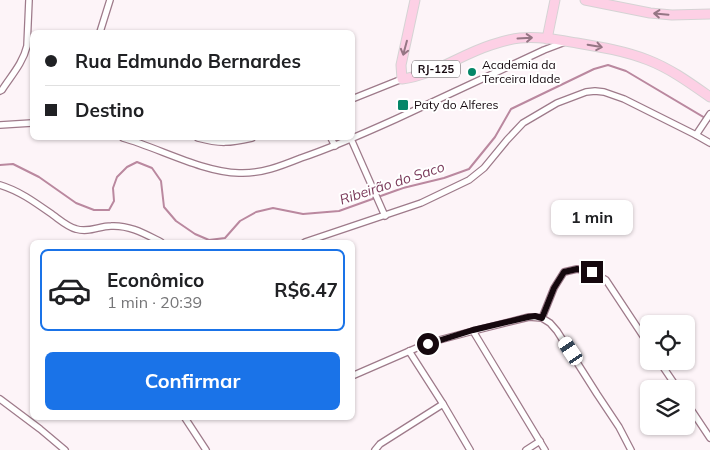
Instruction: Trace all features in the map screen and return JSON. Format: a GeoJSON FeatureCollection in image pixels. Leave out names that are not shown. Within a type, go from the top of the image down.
{"type":"FeatureCollection","features":[{"type":"Feature","properties":{"kind":"main road","name":"RJ-125"},"geometry":{"type":"LineString","coordinates":[[415,0],[401,64],[402,79],[434,70],[488,46],[512,39],[532,38],[567,41],[623,51],[648,60],[708,92]]}},
{"type":"Feature","properties":{"kind":"main road"},"geometry":{"type":"LineString","coordinates":[[547,39],[555,0]]}},
{"type":"Feature","properties":{"kind":"main road"},"geometry":{"type":"LineString","coordinates":[[585,0],[650,13],[672,15],[710,14]]}},
{"type":"Feature","properties":{"kind":"street"},"geometry":{"type":"LineString","coordinates":[[0,91],[26,53],[29,0]]}},
{"type":"Feature","properties":{"kind":"street"},"geometry":{"type":"LineString","coordinates":[[101,30],[110,0]]}},
{"type":"Feature","properties":{"kind":"street"},"geometry":{"type":"LineString","coordinates":[[355,137],[567,41]]}},
{"type":"Feature","properties":{"kind":"street"},"geometry":{"type":"LineString","coordinates":[[355,98],[402,79]]}},
{"type":"Feature","properties":{"kind":"street"},"geometry":{"type":"LineString","coordinates":[[311,240],[422,203],[469,180],[484,168],[506,140],[523,123],[557,103],[586,92],[604,92],[624,99],[710,143]]}},
{"type":"Feature","properties":{"kind":"street"},"geometry":{"type":"LineString","coordinates":[[696,135],[710,114]]}},
{"type":"Feature","properties":{"kind":"street"},"geometry":{"type":"LineString","coordinates":[[0,124],[30,123]]}},
{"type":"Feature","properties":{"kind":"street"},"geometry":{"type":"LineString","coordinates":[[131,140],[207,167],[225,172],[240,173],[274,168],[349,140]]}},
{"type":"Feature","properties":{"kind":"street"},"geometry":{"type":"LineString","coordinates":[[205,140],[226,143],[242,140]]}},
{"type":"Feature","properties":{"kind":"street"},"geometry":{"type":"LineString","coordinates":[[333,140],[335,146]]}},
{"type":"Feature","properties":{"kind":"street"},"geometry":{"type":"LineString","coordinates":[[351,140],[386,216]]}},
{"type":"Feature","properties":{"kind":"street"},"geometry":{"type":"LineString","coordinates":[[0,185],[24,195],[76,229],[88,230],[110,226],[127,227],[136,229],[157,240]]}},
{"type":"Feature","properties":{"kind":"street"},"geometry":{"type":"LineString","coordinates":[[542,318],[554,288],[564,272],[577,269],[592,272],[606,280],[640,331]]}},
{"type":"Feature","properties":{"kind":"street"},"geometry":{"type":"LineString","coordinates":[[355,375],[428,344],[473,330],[535,316],[550,323],[557,331],[619,427],[631,450]]}},
{"type":"Feature","properties":{"kind":"street"},"geometry":{"type":"LineString","coordinates":[[473,330],[545,450]]}},
{"type":"Feature","properties":{"kind":"street"},"geometry":{"type":"LineString","coordinates":[[409,351],[470,450]]}},
{"type":"Feature","properties":{"kind":"street"},"geometry":{"type":"LineString","coordinates":[[0,399],[65,450]]}},
{"type":"Feature","properties":{"kind":"street"},"geometry":{"type":"LineString","coordinates":[[375,450],[380,444],[443,404]]}},
{"type":"Feature","properties":{"kind":"street"},"geometry":{"type":"LineString","coordinates":[[695,416],[710,438]]}},
{"type":"Feature","properties":{"kind":"street"},"geometry":{"type":"LineString","coordinates":[[186,420],[206,450]]}},
{"type":"Feature","properties":{"kind":"street"},"geometry":{"type":"LineString","coordinates":[[526,450],[540,441]]}},
{"type":"Feature","properties":{"kind":"waterway","name":"Ribeirão do Saco"},"geometry":{"type":"LineString","coordinates":[[0,165],[13,164],[39,177],[76,203],[94,210],[109,210],[114,201],[113,188],[117,177],[127,167],[137,162],[152,168],[161,181],[164,207],[176,221],[195,234],[209,240],[225,238],[240,221],[256,212],[273,208],[303,214],[339,211],[403,188],[444,178],[469,169],[495,137],[511,109],[594,69],[608,65],[626,71],[710,121]]}},
{"type":"Feature","properties":{"kind":"place","name":"Academia da Terceira Idade"},"geometry":{"type":"Point","coordinates":[472,72]}},
{"type":"Feature","properties":{"kind":"place","name":"Paty do Alferes"},"geometry":{"type":"Point","coordinates":[403,105]}},
{"type":"Feature","properties":{"kind":"route"},"geometry":{"type":"LineString","coordinates":[[428,344],[473,330],[528,317],[542,318],[554,288],[564,272],[577,269],[592,272]]}}]}
